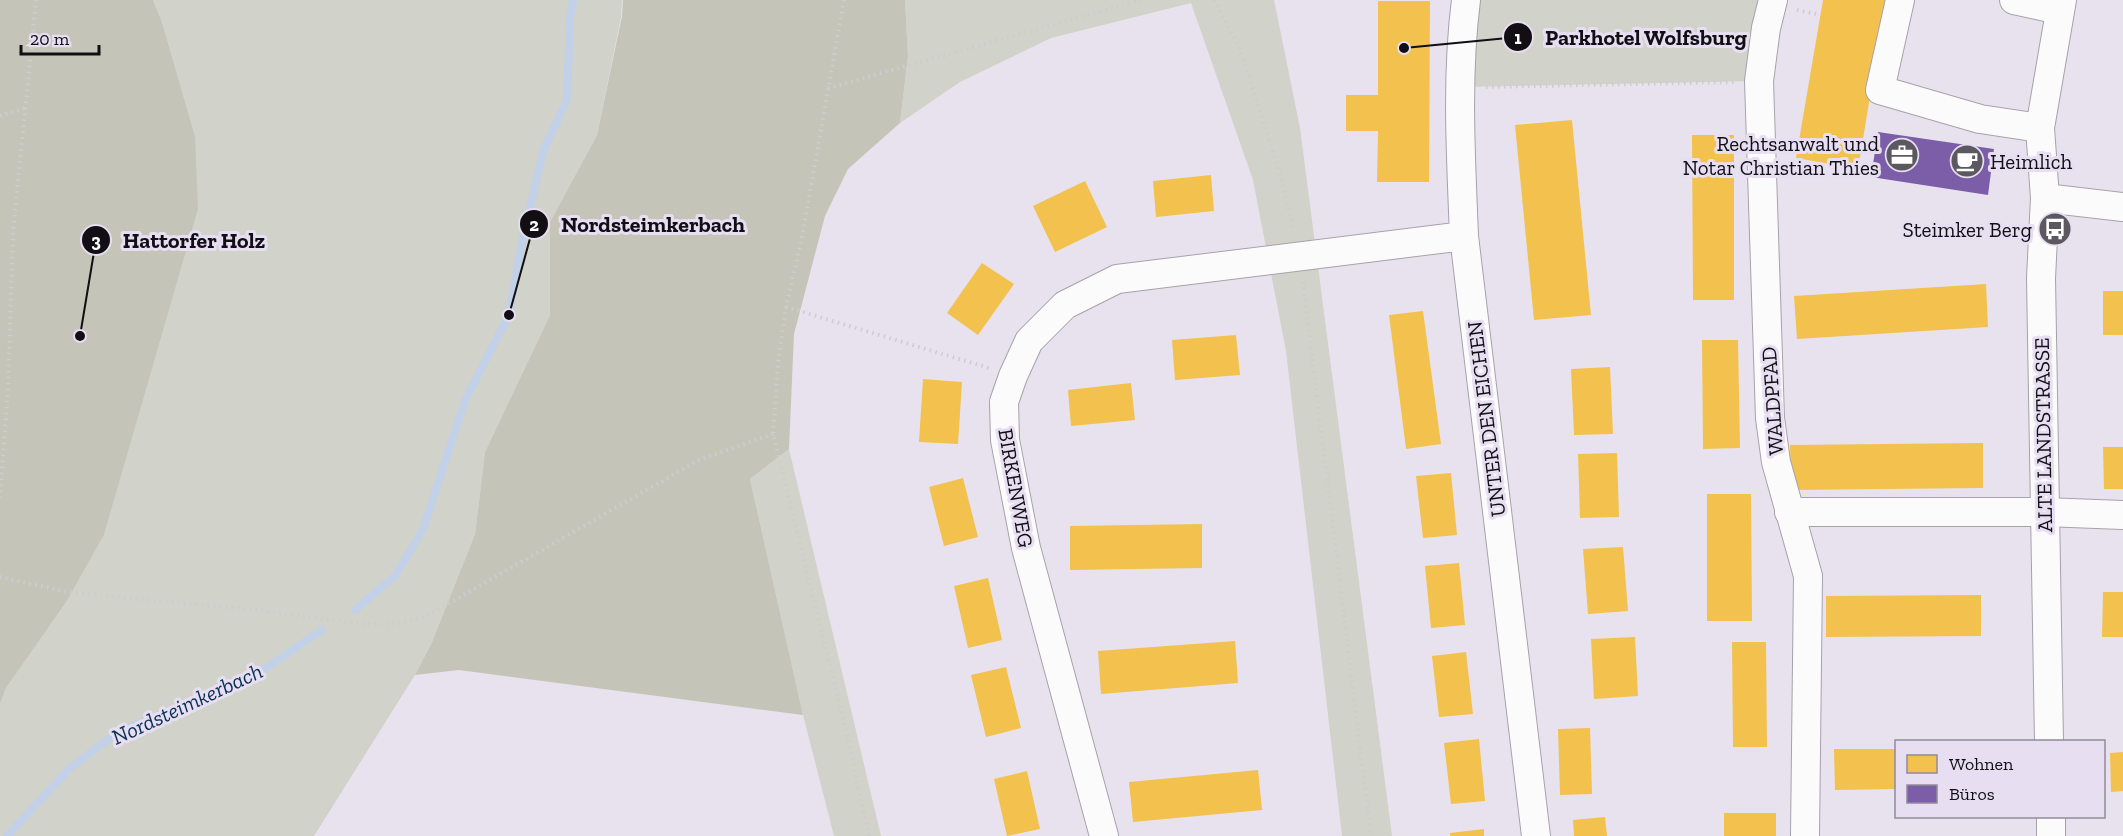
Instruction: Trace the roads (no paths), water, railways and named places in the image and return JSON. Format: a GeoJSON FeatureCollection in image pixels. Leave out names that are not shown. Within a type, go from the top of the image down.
{"type":"FeatureCollection","features":[{"type":"Feature","properties":{"kind":"street","name":"UNTER DEN EICHEN"},"geometry":{"type":"LineString","coordinates":[[1466,0],[1462,33],[1461,87],[1464,236],[1536,836]]}},
{"type":"Feature","properties":{"kind":"street","name":"WALDPFAD"},"geometry":{"type":"LineString","coordinates":[[1773,0],[1766,28],[1759,81],[1770,418],[1776,462],[1808,576],[1805,836]]}},
{"type":"Feature","properties":{"kind":"street"},"geometry":{"type":"LineString","coordinates":[[1900,0],[1880,90],[1980,119],[2040,128]]}},
{"type":"Feature","properties":{"kind":"street","name":"ALTE LANDSTRASSE"},"geometry":{"type":"LineString","coordinates":[[2014,0],[2061,5],[2040,128],[2045,198],[2041,278],[2049,740]]}},
{"type":"Feature","properties":{"kind":"street"},"geometry":{"type":"LineString","coordinates":[[2045,198],[2123,207]]}},
{"type":"Feature","properties":{"kind":"street","name":"BIRKENWEG"},"geometry":{"type":"LineString","coordinates":[[1104,836],[1026,548],[1007,450],[1004,402],[1029,341],[1065,305],[1117,279],[1464,236]]}},
{"type":"Feature","properties":{"kind":"street"},"geometry":{"type":"LineString","coordinates":[[1789,513],[2044,512],[2123,515]]}},
{"type":"Feature","properties":{"kind":"street"},"geometry":{"type":"LineString","coordinates":[[2050,818],[2051,836]]}},
{"type":"Feature","properties":{"kind":"waterway","name":"Nordsteimkerbach"},"geometry":{"type":"LineString","coordinates":[[355,610],[395,576],[423,529],[466,398],[509,315],[521,246],[543,151],[567,100],[570,18],[573,0]]}},
{"type":"Feature","properties":{"kind":"waterway","name":"Nordsteimkerbach"},"geometry":{"type":"LineString","coordinates":[[7,836],[70,768],[118,732],[201,698],[269,666],[322,630]]}},
{"type":"Feature","properties":{"kind":"place","name":"Parkhotel Wolfsburg"},"geometry":{"type":"Point","coordinates":[1404,48]}},
{"type":"Feature","properties":{"kind":"place","name":"Rechtsanwalt und Notar Christian Thies"},"geometry":{"type":"Point","coordinates":[1902,155]}},
{"type":"Feature","properties":{"kind":"place","name":"Heimlich"},"geometry":{"type":"Point","coordinates":[1967,161]}},
{"type":"Feature","properties":{"kind":"place","name":"Steimker Berg"},"geometry":{"type":"Point","coordinates":[2055,229]}},
{"type":"Feature","properties":{"kind":"place","name":"Nordsteimkerbach"},"geometry":{"type":"Point","coordinates":[509,315]}},
{"type":"Feature","properties":{"kind":"place","name":"Hattorfer Holz"},"geometry":{"type":"Point","coordinates":[80,336]}}]}
